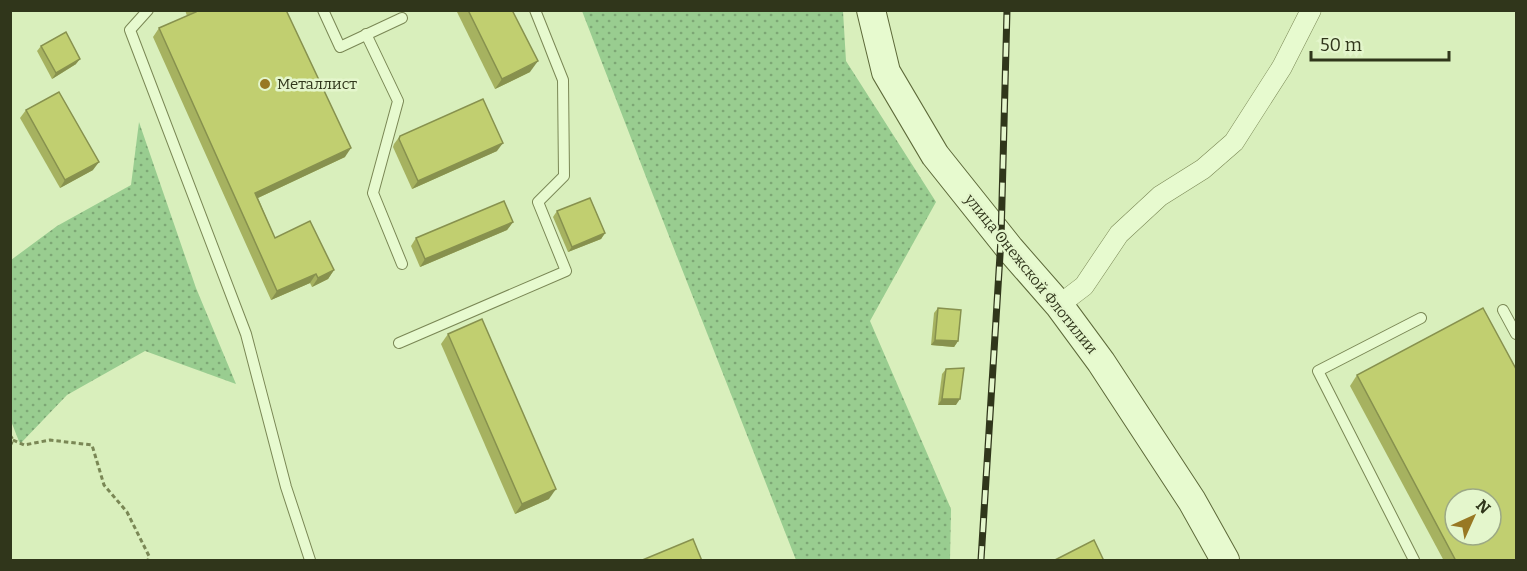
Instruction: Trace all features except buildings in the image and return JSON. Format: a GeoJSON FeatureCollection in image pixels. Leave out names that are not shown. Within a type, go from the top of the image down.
{"type":"FeatureCollection","features":[{"type":"Feature","properties":{"kind":"main road","name":"улица Онежской Флотилии"},"geometry":{"type":"LineString","coordinates":[[871,12],[886,72],[935,155],[996,232],[1059,305]]}},
{"type":"Feature","properties":{"kind":"street"},"geometry":{"type":"LineString","coordinates":[[1059,305],[1084,286],[1119,234],[1160,196],[1203,169],[1234,142],[1282,68],[1311,10]]}},
{"type":"Feature","properties":{"kind":"lane"},"geometry":{"type":"LineString","coordinates":[[148,10],[130,30],[246,334],[286,487],[310,561]]}},
{"type":"Feature","properties":{"kind":"lane"},"geometry":{"type":"LineString","coordinates":[[323,10],[340,46],[402,18]]}},
{"type":"Feature","properties":{"kind":"lane"},"geometry":{"type":"LineString","coordinates":[[399,343],[566,271],[538,202],[564,176],[563,80],[535,10]]}},
{"type":"Feature","properties":{"kind":"lane"},"geometry":{"type":"LineString","coordinates":[[366,34],[398,101],[373,193],[402,264]]}},
{"type":"Feature","properties":{"kind":"lane"},"geometry":{"type":"LineString","coordinates":[[1059,305],[1101,362],[1192,501],[1225,561]]}},
{"type":"Feature","properties":{"kind":"lane"},"geometry":{"type":"LineString","coordinates":[[1503,310],[1516,334]]}},
{"type":"Feature","properties":{"kind":"lane"},"geometry":{"type":"LineString","coordinates":[[1414,561],[1318,372],[1421,318]]}},
{"type":"Feature","properties":{"kind":"path"},"geometry":{"type":"LineString","coordinates":[[10,435],[13,440],[24,445],[50,440],[92,445],[104,485],[127,512],[148,556],[148,561]]}},
{"type":"Feature","properties":{"kind":"path"},"geometry":{"type":"LineString","coordinates":[[10,446],[13,440]]}},
{"type":"Feature","properties":{"kind":"green space"},"geometry":{"type":"Polygon","coordinates":[[[582,11],[843,11],[846,61],[936,202],[870,321],[951,509],[950,560],[796,560],[582,11]]]}},
{"type":"Feature","properties":{"kind":"green space"},"geometry":{"type":"Polygon","coordinates":[[[139,122],[196,288],[236,384],[145,351],[67,395],[20,444],[11,421],[11,260],[57,226],[131,185],[139,122]]]}},
{"type":"Feature","properties":{"kind":"railway"},"geometry":{"type":"LineString","coordinates":[[981,560],[1001,239],[1007,10]]}},
{"type":"Feature","properties":{"kind":"place","name":"Металлист"},"geometry":{"type":"Point","coordinates":[265,84]}}]}
